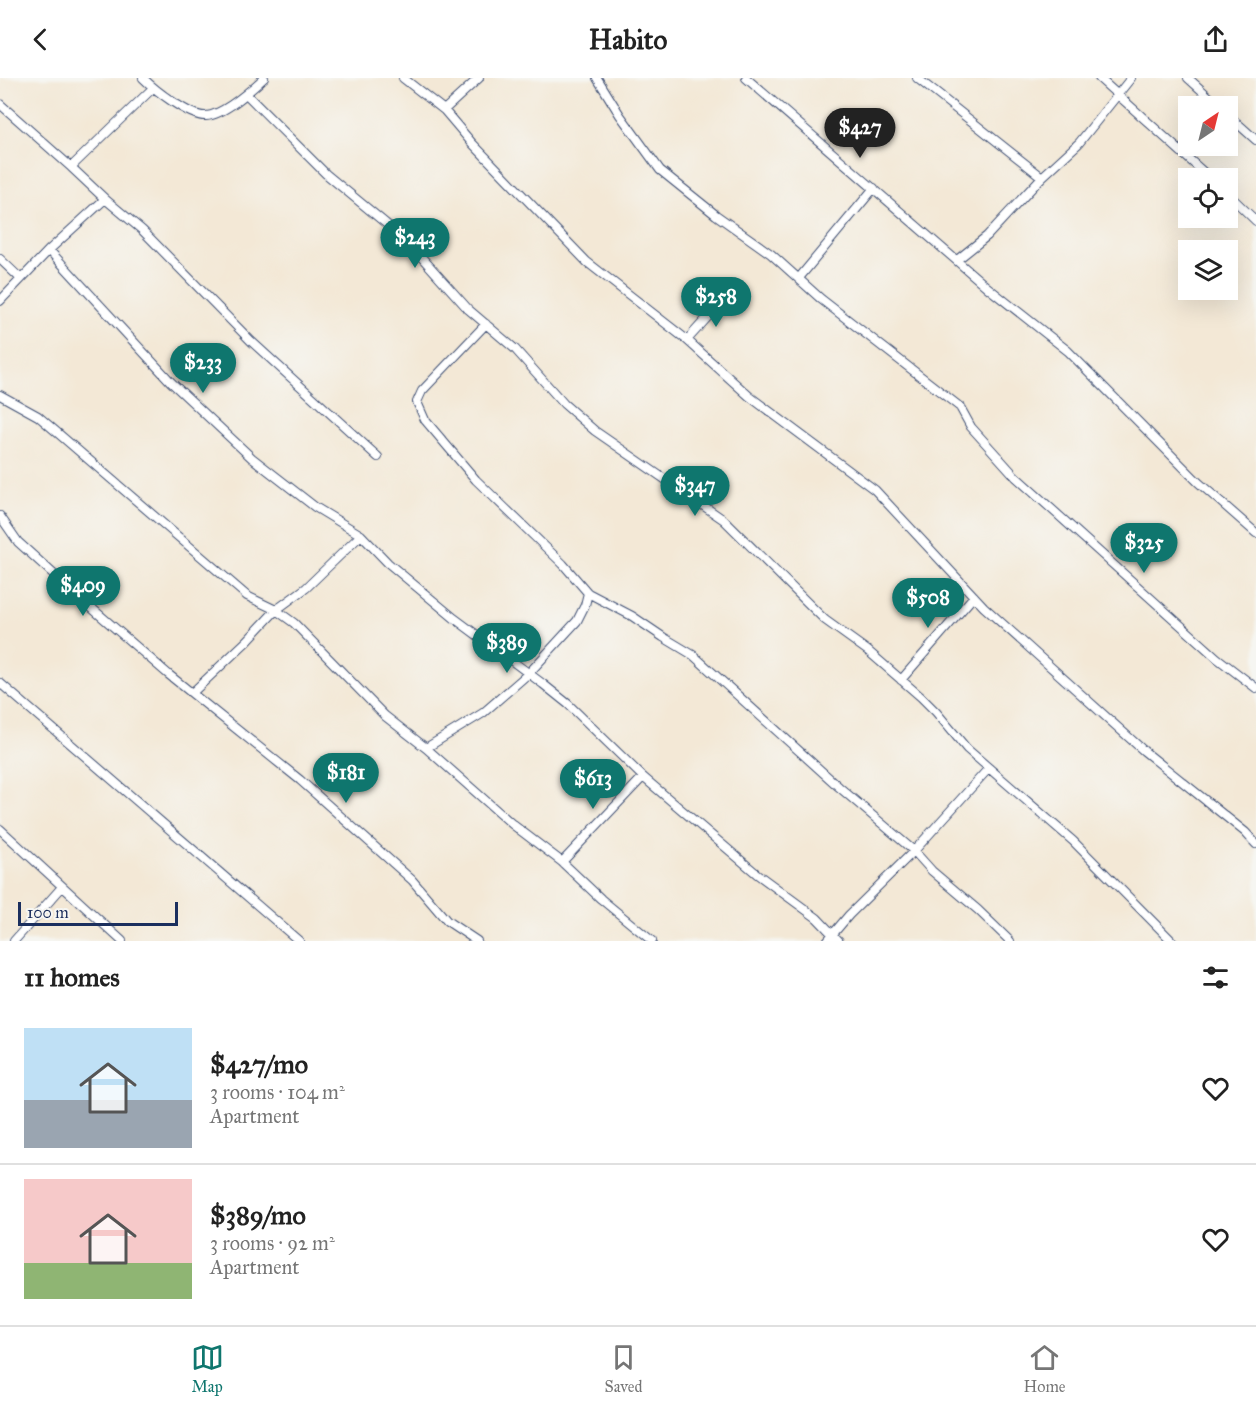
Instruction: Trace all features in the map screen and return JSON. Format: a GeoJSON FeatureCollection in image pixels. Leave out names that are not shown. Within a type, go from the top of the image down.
{"type":"FeatureCollection","features":[{"type":"Feature","properties":{"kind":"street"},"geometry":{"type":"LineString","coordinates":[[143,78],[153,88],[188,110],[206,116],[217,113],[246,94],[264,78]]}},
{"type":"Feature","properties":{"kind":"street"},"geometry":{"type":"LineString","coordinates":[[403,78],[444,110],[580,256],[687,340],[749,396],[875,490],[974,596],[1144,751],[1245,832],[1256,844]]}},
{"type":"Feature","properties":{"kind":"street"},"geometry":{"type":"LineString","coordinates":[[444,110],[479,78]]}},
{"type":"Feature","properties":{"kind":"street"},"geometry":{"type":"LineString","coordinates":[[597,78],[635,137],[660,170],[716,215],[771,254],[821,299],[960,407],[971,427],[1016,477],[1210,651],[1256,688]]}},
{"type":"Feature","properties":{"kind":"street"},"geometry":{"type":"LineString","coordinates":[[746,78],[1006,303],[1068,351],[1198,482],[1256,533]]}},
{"type":"Feature","properties":{"kind":"street"},"geometry":{"type":"LineString","coordinates":[[917,78],[1042,177]]}},
{"type":"Feature","properties":{"kind":"street"},"geometry":{"type":"LineString","coordinates":[[1099,78],[1199,168]]}},
{"type":"Feature","properties":{"kind":"street"},"geometry":{"type":"LineString","coordinates":[[957,260],[987,236],[1042,177],[1079,143],[1131,78]]}},
{"type":"Feature","properties":{"kind":"street"},"geometry":{"type":"LineString","coordinates":[[1188,78],[1208,96]]}},
{"type":"Feature","properties":{"kind":"street"},"geometry":{"type":"LineString","coordinates":[[71,167],[153,88]]}},
{"type":"Feature","properties":{"kind":"street"},"geometry":{"type":"LineString","coordinates":[[246,94],[326,174],[407,241],[468,309],[515,349],[564,404],[595,430],[724,520],[825,620],[868,651],[936,712],[967,749],[1101,868],[1172,941]]}},
{"type":"Feature","properties":{"kind":"street"},"geometry":{"type":"LineString","coordinates":[[0,104],[142,230],[251,341],[378,457]]}},
{"type":"Feature","properties":{"kind":"street"},"geometry":{"type":"LineString","coordinates":[[1238,124],[1256,140]]}},
{"type":"Feature","properties":{"kind":"street"},"geometry":{"type":"LineString","coordinates":[[799,278],[874,188]]}},
{"type":"Feature","properties":{"kind":"street"},"geometry":{"type":"LineString","coordinates":[[0,301],[20,278],[105,199]]}},
{"type":"Feature","properties":{"kind":"street"},"geometry":{"type":"LineString","coordinates":[[1238,204],[1256,221]]}},
{"type":"Feature","properties":{"kind":"street"},"geometry":{"type":"LineString","coordinates":[[49,250],[171,382],[252,458],[315,507],[360,535],[388,563],[425,594],[568,704],[643,777],[757,874],[817,918],[833,939],[849,915],[914,851],[989,768]]}},
{"type":"Feature","properties":{"kind":"street"},"geometry":{"type":"LineString","coordinates":[[0,259],[20,278]]}},
{"type":"Feature","properties":{"kind":"street"},"geometry":{"type":"LineString","coordinates":[[687,340],[725,298]]}},
{"type":"Feature","properties":{"kind":"street"},"geometry":{"type":"LineString","coordinates":[[486,324],[422,391],[417,402],[425,420],[476,480],[563,564],[588,593],[632,616],[693,655],[839,787],[914,851],[932,871],[1010,941]]}},
{"type":"Feature","properties":{"kind":"street"},"geometry":{"type":"LineString","coordinates":[[0,395],[38,416],[247,596],[276,610],[311,639],[357,690],[385,716],[426,748],[512,824],[562,862],[601,899],[652,941]]}},
{"type":"Feature","properties":{"kind":"street"},"geometry":{"type":"LineString","coordinates":[[0,516],[18,542],[168,674],[300,780],[412,880],[447,921],[477,941]]}},
{"type":"Feature","properties":{"kind":"street"},"geometry":{"type":"LineString","coordinates":[[193,692],[276,610],[306,588],[360,535]]}},
{"type":"Feature","properties":{"kind":"street"},"geometry":{"type":"LineString","coordinates":[[426,748],[483,713],[529,673],[577,621],[588,593]]}},
{"type":"Feature","properties":{"kind":"street"},"geometry":{"type":"LineString","coordinates":[[901,680],[974,596]]}},
{"type":"Feature","properties":{"kind":"street"},"geometry":{"type":"LineString","coordinates":[[0,684],[299,941]]}},
{"type":"Feature","properties":{"kind":"street"},"geometry":{"type":"LineString","coordinates":[[562,862],[643,777]]}},
{"type":"Feature","properties":{"kind":"street"},"geometry":{"type":"LineString","coordinates":[[0,829],[122,941]]}},
{"type":"Feature","properties":{"kind":"street"},"geometry":{"type":"LineString","coordinates":[[14,941],[62,887]]}}]}
